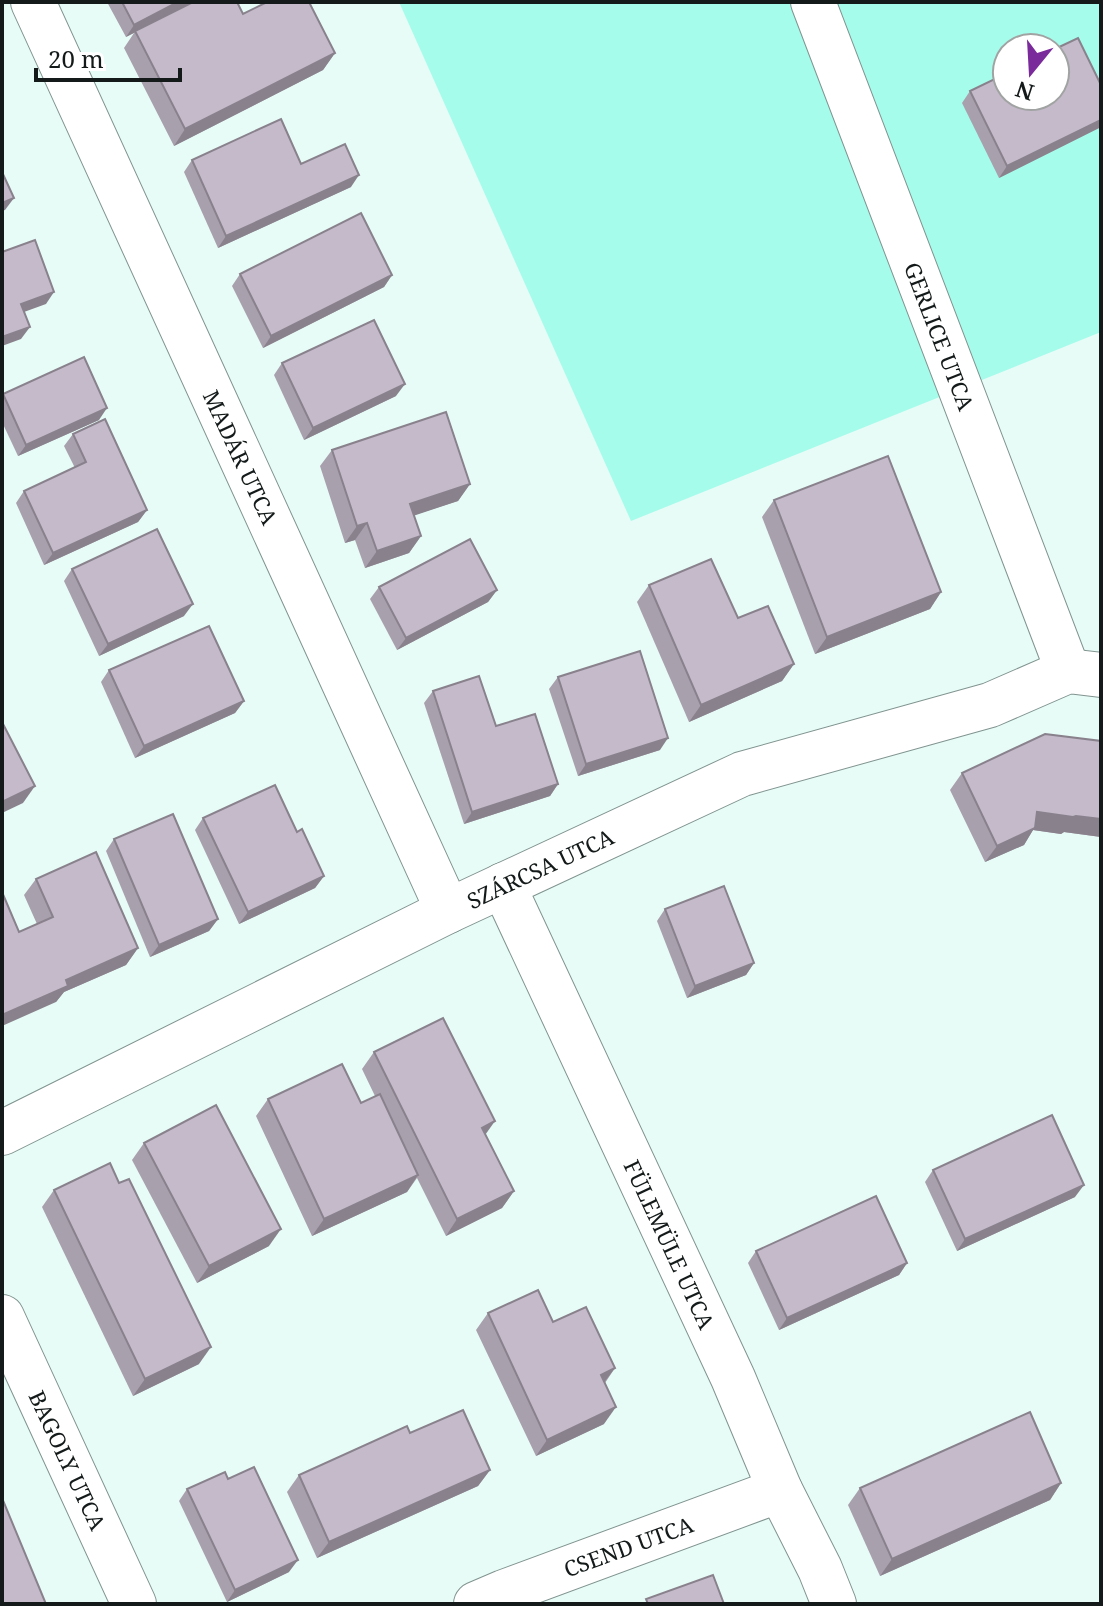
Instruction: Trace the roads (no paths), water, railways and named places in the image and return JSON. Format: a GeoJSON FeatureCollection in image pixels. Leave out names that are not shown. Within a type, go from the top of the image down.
{"type":"FeatureCollection","features":[{"type":"Feature","properties":{"kind":"street","name":"MADÁR UTCA"},"geometry":{"type":"LineString","coordinates":[[33,2],[448,911]]}},
{"type":"Feature","properties":{"kind":"street","name":"GERLICE UTCA"},"geometry":{"type":"LineString","coordinates":[[813,2],[1084,673]]}},
{"type":"Feature","properties":{"kind":"street","name":"SZÁRCSA UTCA"},"geometry":{"type":"LineString","coordinates":[[2,1133],[448,911],[742,774],[990,705],[1084,673]]}},
{"type":"Feature","properties":{"kind":"street","name":"FÜLEMÜLE UTCA"},"geometry":{"type":"LineString","coordinates":[[503,885],[733,1378],[780,1490],[834,1604]]}},
{"type":"Feature","properties":{"kind":"street","name":"BAGOLY UTCA"},"geometry":{"type":"LineString","coordinates":[[2,1317],[134,1604]]}},
{"type":"Feature","properties":{"kind":"street","name":"CSEND UTCA"},"geometry":{"type":"LineString","coordinates":[[476,1604],[780,1490]]}}]}
